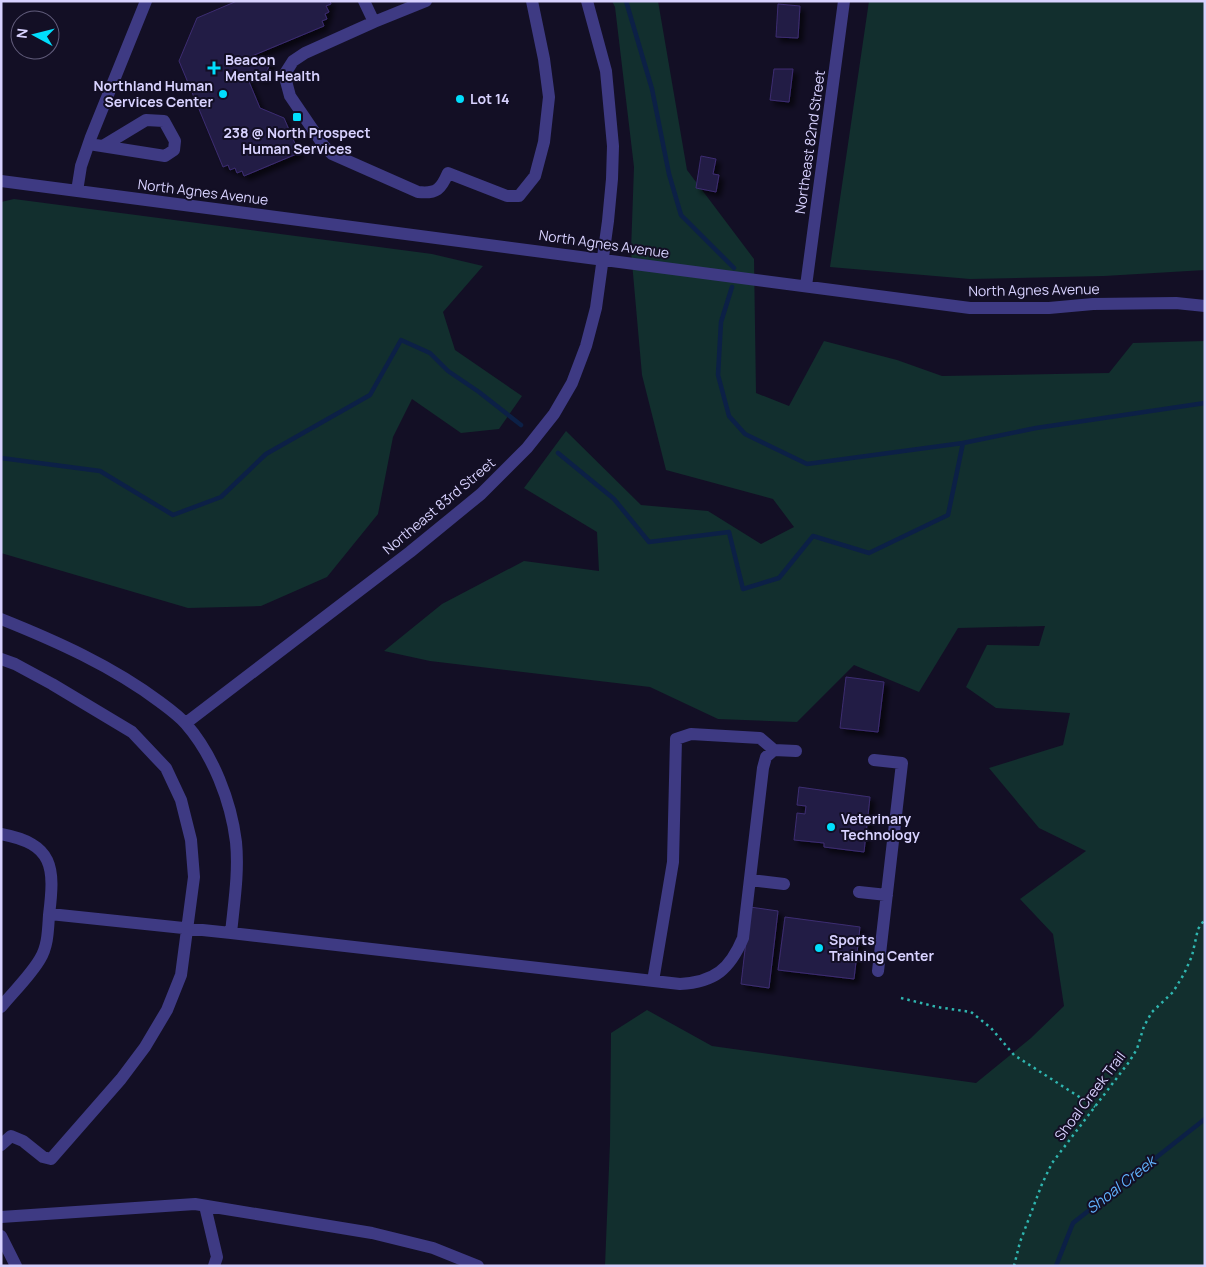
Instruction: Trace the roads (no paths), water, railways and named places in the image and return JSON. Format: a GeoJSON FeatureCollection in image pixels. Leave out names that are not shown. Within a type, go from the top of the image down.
{"type":"FeatureCollection","features":[{"type":"Feature","properties":{"kind":"street"},"geometry":{"type":"LineString","coordinates":[[77,191],[81,166],[146,1]]}},
{"type":"Feature","properties":{"kind":"street"},"geometry":{"type":"LineString","coordinates":[[364,1],[374,22]]}},
{"type":"Feature","properties":{"kind":"street"},"geometry":{"type":"LineString","coordinates":[[426,1],[305,53],[293,61],[286,72],[290,96],[324,146],[332,154],[418,192],[428,193],[436,191],[443,184],[448,173],[507,196],[519,196],[535,176],[544,142],[549,97],[544,59],[532,1]]}},
{"type":"Feature","properties":{"kind":"street","name":"Northeast 83rd Street"},"geometry":{"type":"LineString","coordinates":[[186,723],[410,552],[481,494],[527,448],[554,414],[572,383],[586,346],[596,308],[608,222],[613,146],[606,71],[587,1]]}},
{"type":"Feature","properties":{"kind":"street","name":"Northeast 82nd Street"},"geometry":{"type":"LineString","coordinates":[[806,286],[844,1]]}},
{"type":"Feature","properties":{"kind":"street"},"geometry":{"type":"LineString","coordinates":[[89,144],[165,156],[174,150],[175,141],[164,121],[154,119],[146,120],[103,146]]}},
{"type":"Feature","properties":{"kind":"street","name":"North Agnes Avenue"},"geometry":{"type":"LineString","coordinates":[[1,181],[970,308],[1049,308],[1103,304],[1176,303],[1205,306]]}},
{"type":"Feature","properties":{"kind":"street"},"geometry":{"type":"LineString","coordinates":[[1,619],[43,636],[111,670],[144,690],[186,723],[218,776],[236,841],[237,876],[231,933]]}},
{"type":"Feature","properties":{"kind":"street"},"geometry":{"type":"LineString","coordinates":[[1,659],[16,664],[52,684],[132,732],[166,768],[181,800],[191,840],[194,877],[181,975],[167,1010],[145,1047],[121,1079],[52,1159],[43,1157],[23,1141],[11,1136],[1,1145]]}},
{"type":"Feature","properties":{"kind":"street"},"geometry":{"type":"LineString","coordinates":[[653,981],[673,862],[676,739],[691,734],[760,738],[774,750],[796,751]]}},
{"type":"Feature","properties":{"kind":"street"},"geometry":{"type":"LineString","coordinates":[[50,914],[680,984],[697,983],[711,978],[725,968],[736,954],[743,938],[763,768],[766,757],[774,750]]}},
{"type":"Feature","properties":{"kind":"street"},"geometry":{"type":"LineString","coordinates":[[874,760],[902,763],[878,971]]}},
{"type":"Feature","properties":{"kind":"street"},"geometry":{"type":"LineString","coordinates":[[1,834],[18,837],[33,843],[44,855],[51,868],[52,886],[46,946],[40,959],[1,1007]]}},
{"type":"Feature","properties":{"kind":"street"},"geometry":{"type":"LineString","coordinates":[[750,880],[784,884]]}},
{"type":"Feature","properties":{"kind":"street"},"geometry":{"type":"LineString","coordinates":[[858,892],[887,895]]}},
{"type":"Feature","properties":{"kind":"street"},"geometry":{"type":"LineString","coordinates":[[1,1217],[200,1205],[372,1233],[433,1248],[478,1266]]}},
{"type":"Feature","properties":{"kind":"street"},"geometry":{"type":"LineString","coordinates":[[200,1205],[217,1258],[214,1266]]}},
{"type":"Feature","properties":{"kind":"street"},"geometry":{"type":"LineString","coordinates":[[1,1236],[16,1266]]}},
{"type":"Feature","properties":{"kind":"waterway"},"geometry":{"type":"LineString","coordinates":[[626,1],[652,89],[669,174],[681,215],[734,268]]}},
{"type":"Feature","properties":{"kind":"waterway"},"geometry":{"type":"LineString","coordinates":[[732,287],[721,322],[718,375],[729,416],[745,434],[807,464],[963,443]]}},
{"type":"Feature","properties":{"kind":"waterway"},"geometry":{"type":"LineString","coordinates":[[1,458],[100,471],[173,515],[221,497],[266,454],[370,395],[401,340],[430,353],[448,371],[479,392],[521,425]]}},
{"type":"Feature","properties":{"kind":"waterway"},"geometry":{"type":"LineString","coordinates":[[558,453],[614,499],[649,542],[729,532],[743,589],[779,578],[813,536],[869,553],[948,515],[963,443],[1036,428],[1205,403]]}},
{"type":"Feature","properties":{"kind":"waterway","name":"Shoal Creek"},"geometry":{"type":"LineString","coordinates":[[1056,1266],[1073,1223],[1205,1119]]}},
{"type":"Feature","properties":{"kind":"place","name":"Beacon Mental Health"},"geometry":{"type":"Point","coordinates":[214,68]}},
{"type":"Feature","properties":{"kind":"place","name":"Northland Human Services Center"},"geometry":{"type":"Point","coordinates":[223,94]}},
{"type":"Feature","properties":{"kind":"place","name":"Lot 14"},"geometry":{"type":"Point","coordinates":[460,99]}},
{"type":"Feature","properties":{"kind":"place","name":"238 @ North Prospect Human Services"},"geometry":{"type":"Point","coordinates":[297,117]}},
{"type":"Feature","properties":{"kind":"place","name":"Veterinary Technology"},"geometry":{"type":"Point","coordinates":[831,827]}},
{"type":"Feature","properties":{"kind":"place","name":"Sports Training Center"},"geometry":{"type":"Point","coordinates":[819,948]}}]}
